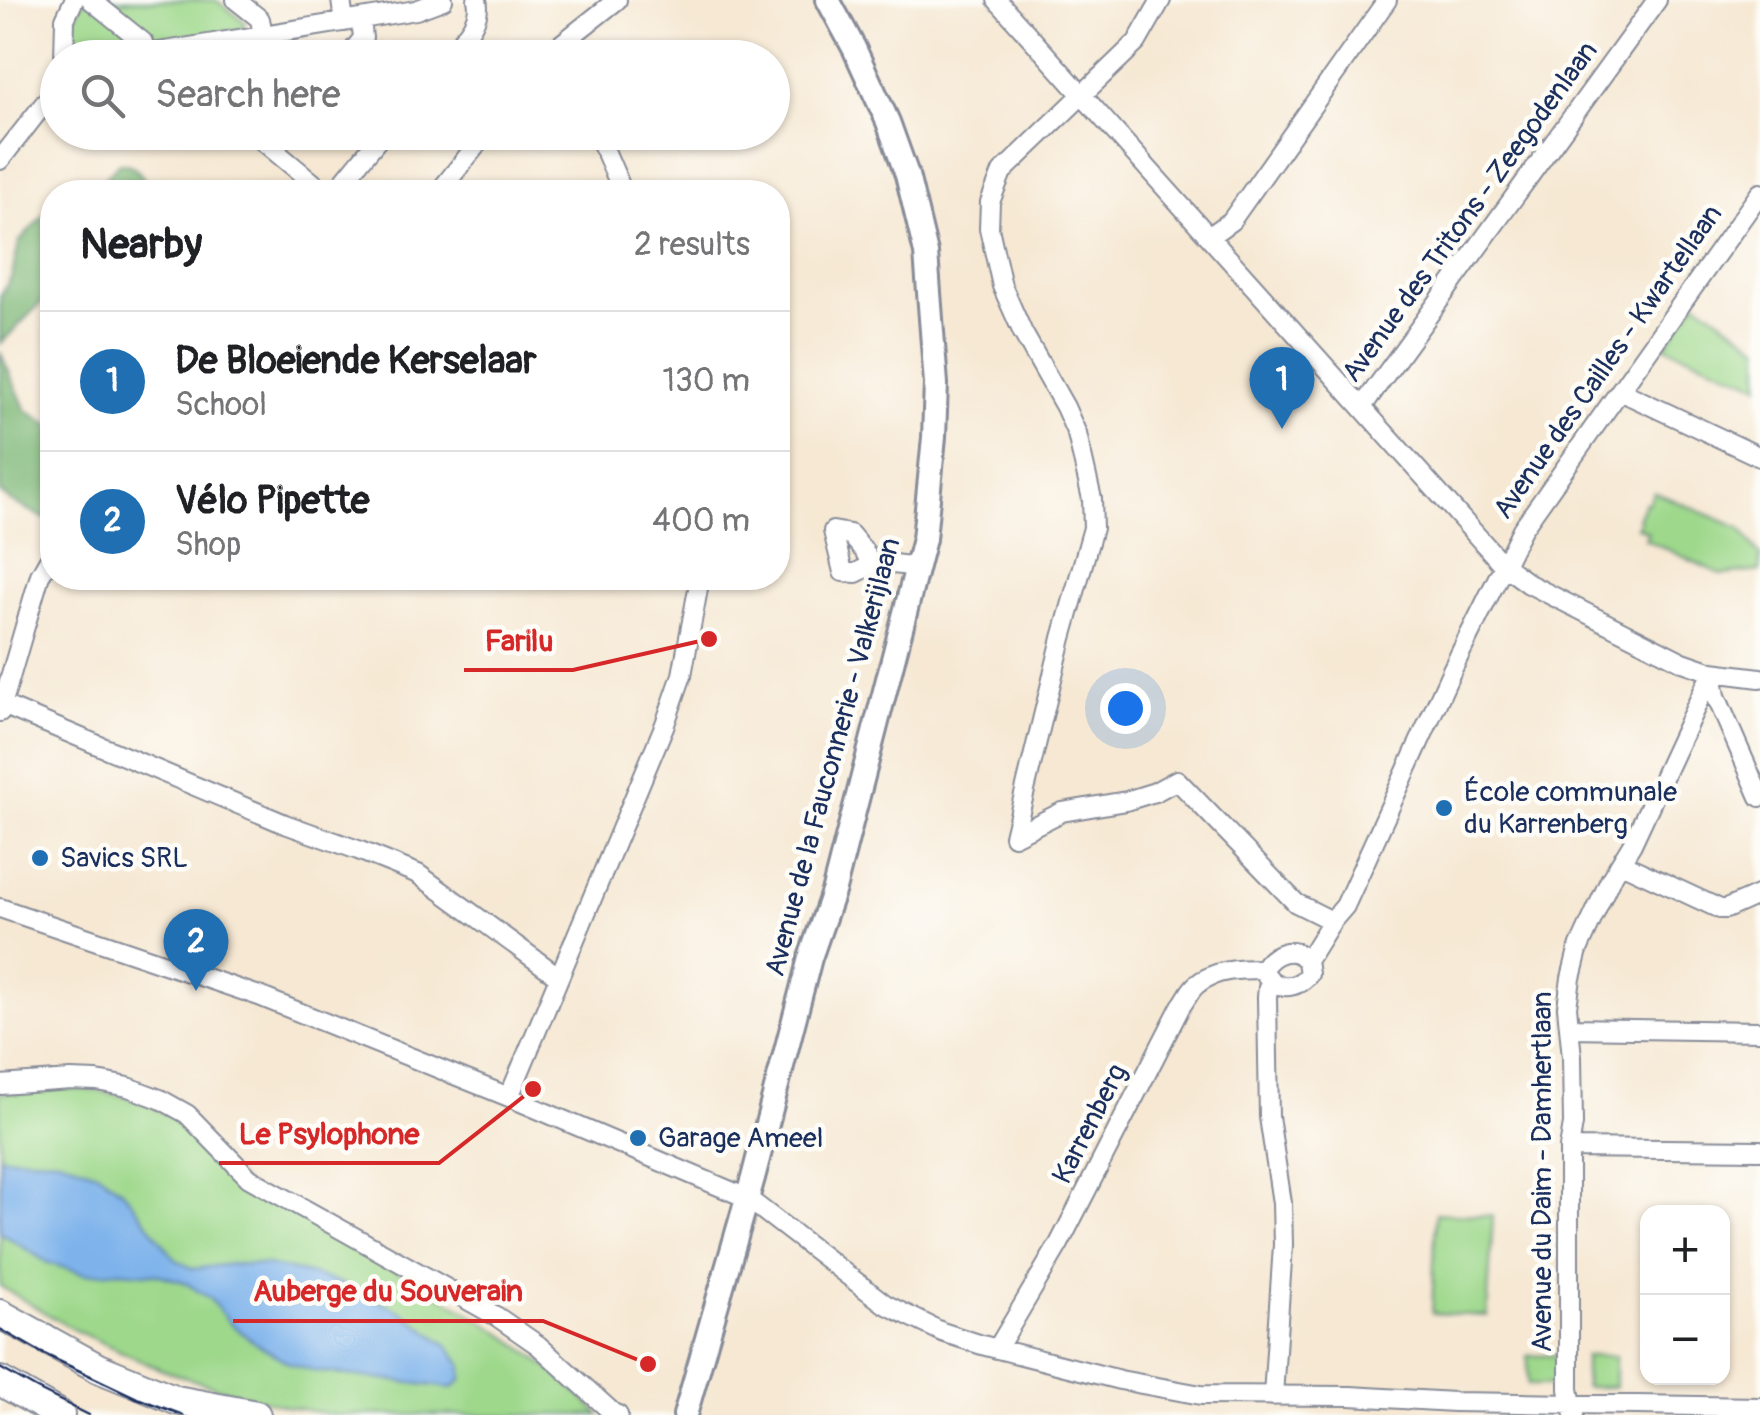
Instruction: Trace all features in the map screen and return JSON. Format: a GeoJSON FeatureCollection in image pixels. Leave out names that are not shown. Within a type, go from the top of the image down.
{"type":"FeatureCollection","features":[{"type":"Feature","properties":{"kind":"main road"},"geometry":{"type":"LineString","coordinates":[[0,1314],[98,1368],[176,1400],[256,1415]]}},
{"type":"Feature","properties":{"kind":"main road"},"geometry":{"type":"LineString","coordinates":[[0,1382],[60,1415]]}},
{"type":"Feature","properties":{"kind":"street"},"geometry":{"type":"LineString","coordinates":[[64,40],[65,19],[74,0]]}},
{"type":"Feature","properties":{"kind":"street"},"geometry":{"type":"LineString","coordinates":[[91,0],[141,40]]}},
{"type":"Feature","properties":{"kind":"street"},"geometry":{"type":"LineString","coordinates":[[236,0],[260,19],[263,35]]}},
{"type":"Feature","properties":{"kind":"street"},"geometry":{"type":"LineString","coordinates":[[341,0],[362,40]]}},
{"type":"Feature","properties":{"kind":"street"},"geometry":{"type":"LineString","coordinates":[[239,40],[416,10],[443,0]]}},
{"type":"Feature","properties":{"kind":"street"},"geometry":{"type":"LineString","coordinates":[[461,40],[473,25],[479,8],[477,0]]}},
{"type":"Feature","properties":{"kind":"street"},"geometry":{"type":"LineString","coordinates":[[572,40],[617,0]]}},
{"type":"Feature","properties":{"kind":"street","name":"Avenue de la Fauconnerie - Valkerijlaan"},"geometry":{"type":"LineString","coordinates":[[684,1415],[747,1198],[810,958],[834,889],[918,567],[926,520],[936,384],[926,253],[907,176],[888,122],[828,0]]}},
{"type":"Feature","properties":{"kind":"street"},"geometry":{"type":"LineString","coordinates":[[997,0],[1503,565],[1529,584],[1683,662],[1712,672],[1760,678]]}},
{"type":"Feature","properties":{"kind":"street"},"geometry":{"type":"LineString","coordinates":[[1161,0],[1137,42],[1002,172],[990,202],[988,228],[1002,286],[1077,434],[1092,499],[1093,528],[1014,836],[1062,812],[1126,801],[1177,780],[1296,904],[1332,921]]}},
{"type":"Feature","properties":{"kind":"street"},"geometry":{"type":"LineString","coordinates":[[1210,236],[1231,221],[1388,0]]}},
{"type":"Feature","properties":{"kind":"street","name":"Avenue des Tritons - Zeegodenlaan"},"geometry":{"type":"LineString","coordinates":[[1362,407],[1658,0]]}},
{"type":"Feature","properties":{"kind":"street"},"geometry":{"type":"LineString","coordinates":[[0,160],[40,109]]}},
{"type":"Feature","properties":{"kind":"street"},"geometry":{"type":"LineString","coordinates":[[274,150],[310,180]]}},
{"type":"Feature","properties":{"kind":"street"},"geometry":{"type":"LineString","coordinates":[[345,180],[369,150]]}},
{"type":"Feature","properties":{"kind":"street"},"geometry":{"type":"LineString","coordinates":[[449,180],[473,150]]}},
{"type":"Feature","properties":{"kind":"street"},"geometry":{"type":"LineString","coordinates":[[605,150],[618,180]]}},
{"type":"Feature","properties":{"kind":"street","name":"Avenue des Cailles - Kwartellaan"},"geometry":{"type":"LineString","coordinates":[[1307,961],[1344,906],[1452,670],[1522,529],[1760,193]]}},
{"type":"Feature","properties":{"kind":"street"},"geometry":{"type":"LineString","coordinates":[[1620,391],[1760,458]]}},
{"type":"Feature","properties":{"kind":"street"},"geometry":{"type":"LineString","coordinates":[[871,565],[918,567]]}},
{"type":"Feature","properties":{"kind":"street"},"geometry":{"type":"LineString","coordinates":[[40,575],[1,708],[418,874],[559,977]]}},
{"type":"Feature","properties":{"kind":"street"},"geometry":{"type":"LineString","coordinates":[[508,1097],[664,724],[682,675],[698,590]]}},
{"type":"Feature","properties":{"kind":"street"},"geometry":{"type":"LineString","coordinates":[[1712,672],[1716,696],[1760,798]]}},
{"type":"Feature","properties":{"kind":"street","name":"Avenue du Daim - Damhertlaan"},"geometry":{"type":"LineString","coordinates":[[1572,1409],[1569,1148],[1573,1124],[1567,1007],[1571,978],[1578,950],[1610,880],[1632,844],[1712,672]]}},
{"type":"Feature","properties":{"kind":"street"},"geometry":{"type":"LineString","coordinates":[[1620,862],[1720,909],[1760,894]]}},
{"type":"Feature","properties":{"kind":"street"},"geometry":{"type":"LineString","coordinates":[[0,908],[259,996],[747,1198],[885,1304],[942,1332],[997,1349],[1120,1380],[1201,1395],[1350,1396],[1572,1409],[1760,1406]]}},
{"type":"Feature","properties":{"kind":"street"},"geometry":{"type":"LineString","coordinates":[[1268,976],[1283,986],[1300,984],[1309,974],[1307,961],[1304,955],[1294,952],[1268,960],[1268,976],[1268,988],[1269,1101],[1282,1203],[1283,1246],[1272,1396]]}},
{"type":"Feature","properties":{"kind":"street","name":"Karrenberg"},"geometry":{"type":"LineString","coordinates":[[997,1349],[1060,1244],[1181,1006],[1196,986],[1214,974],[1239,969],[1268,976]]}},
{"type":"Feature","properties":{"kind":"street"},"geometry":{"type":"LineString","coordinates":[[1569,1028],[1760,1031]]}},
{"type":"Feature","properties":{"kind":"street"},"geometry":{"type":"LineString","coordinates":[[0,1085],[96,1081],[128,1087],[187,1114],[249,1178],[496,1316],[538,1345],[618,1415]]}},
{"type":"Feature","properties":{"kind":"street"},"geometry":{"type":"LineString","coordinates":[[1569,1148],[1760,1150]]}},
{"type":"Feature","properties":{"kind":"street"},"geometry":{"type":"LineString","coordinates":[[1454,1402],[1473,1415]]}},
{"type":"Feature","properties":{"kind":"green space"},"geometry":{"type":"Polygon","coordinates":[[[85,0],[216,0],[245,22],[243,29],[177,40],[71,40],[76,14],[85,0]]]}},
{"type":"Feature","properties":{"kind":"green space"},"geometry":{"type":"Polygon","coordinates":[[[119,163],[139,172],[144,180],[103,180],[119,163]]]}},
{"type":"Feature","properties":{"kind":"green space"},"geometry":{"type":"Polygon","coordinates":[[[40,219],[40,304],[0,344],[0,296],[12,276],[19,242],[40,219]]]}},
{"type":"Feature","properties":{"kind":"green space"},"geometry":{"type":"Polygon","coordinates":[[[1696,301],[1760,347],[1760,385],[1665,346],[1696,301]]]}},
{"type":"Feature","properties":{"kind":"green space"},"geometry":{"type":"Polygon","coordinates":[[[0,352],[26,410],[40,419],[40,516],[0,493],[0,352]]]}},
{"type":"Feature","properties":{"kind":"green space"},"geometry":{"type":"Polygon","coordinates":[[[1654,492],[1740,528],[1760,556],[1760,571],[1722,575],[1645,539],[1648,532],[1637,527],[1638,519],[1654,492]]]}},
{"type":"Feature","properties":{"kind":"green space"},"geometry":{"type":"Polygon","coordinates":[[[61,1088],[117,1095],[168,1115],[250,1189],[475,1316],[553,1371],[600,1415],[334,1415],[288,1407],[160,1369],[74,1330],[0,1286],[0,1093],[61,1088]]]}},
{"type":"Feature","properties":{"kind":"green space"},"geometry":{"type":"Polygon","coordinates":[[[1436,1213],[1493,1216],[1487,1316],[1432,1313],[1436,1213]]]}},
{"type":"Feature","properties":{"kind":"green space"},"geometry":{"type":"Polygon","coordinates":[[[1557,1355],[1556,1385],[1528,1385],[1528,1356],[1557,1355]]]}},
{"type":"Feature","properties":{"kind":"green space"},"geometry":{"type":"Polygon","coordinates":[[[1585,1356],[1615,1356],[1615,1387],[1585,1387],[1585,1356]]]}},
{"type":"Feature","properties":{"kind":"water"},"geometry":{"type":"Polygon","coordinates":[[[0,1157],[59,1159],[97,1172],[124,1192],[175,1259],[193,1269],[267,1265],[351,1287],[402,1312],[447,1345],[462,1364],[462,1380],[452,1388],[315,1371],[289,1363],[254,1342],[231,1324],[209,1298],[184,1282],[156,1274],[120,1271],[86,1274],[48,1263],[0,1232],[0,1157]]]}},
{"type":"Feature","properties":{"kind":"tram line"},"geometry":{"type":"LineString","coordinates":[[0,1329],[137,1398],[183,1415]]}},
{"type":"Feature","properties":{"kind":"tram line"},"geometry":{"type":"LineString","coordinates":[[0,1368],[89,1415]]}},
{"type":"Feature","properties":{"kind":"place","name":"De Bloeiende Kerselaar"},"geometry":{"type":"Point","coordinates":[1282,429]}},
{"type":"Feature","properties":{"kind":"place","name":"Farilu"},"geometry":{"type":"Point","coordinates":[709,639]}},
{"type":"Feature","properties":{"kind":"place","name":"École communale du Karrenberg"},"geometry":{"type":"Point","coordinates":[1444,808]}},
{"type":"Feature","properties":{"kind":"place","name":"Savics SRL"},"geometry":{"type":"Point","coordinates":[40,858]}},
{"type":"Feature","properties":{"kind":"place","name":"Vélo Pipette"},"geometry":{"type":"Point","coordinates":[196,991]}},
{"type":"Feature","properties":{"kind":"place","name":"Le Psylophone"},"geometry":{"type":"Point","coordinates":[533,1089]}},
{"type":"Feature","properties":{"kind":"place","name":"Garage Ameel"},"geometry":{"type":"Point","coordinates":[638,1138]}},
{"type":"Feature","properties":{"kind":"place","name":"Auberge du Souverain"},"geometry":{"type":"Point","coordinates":[648,1364]}}]}
